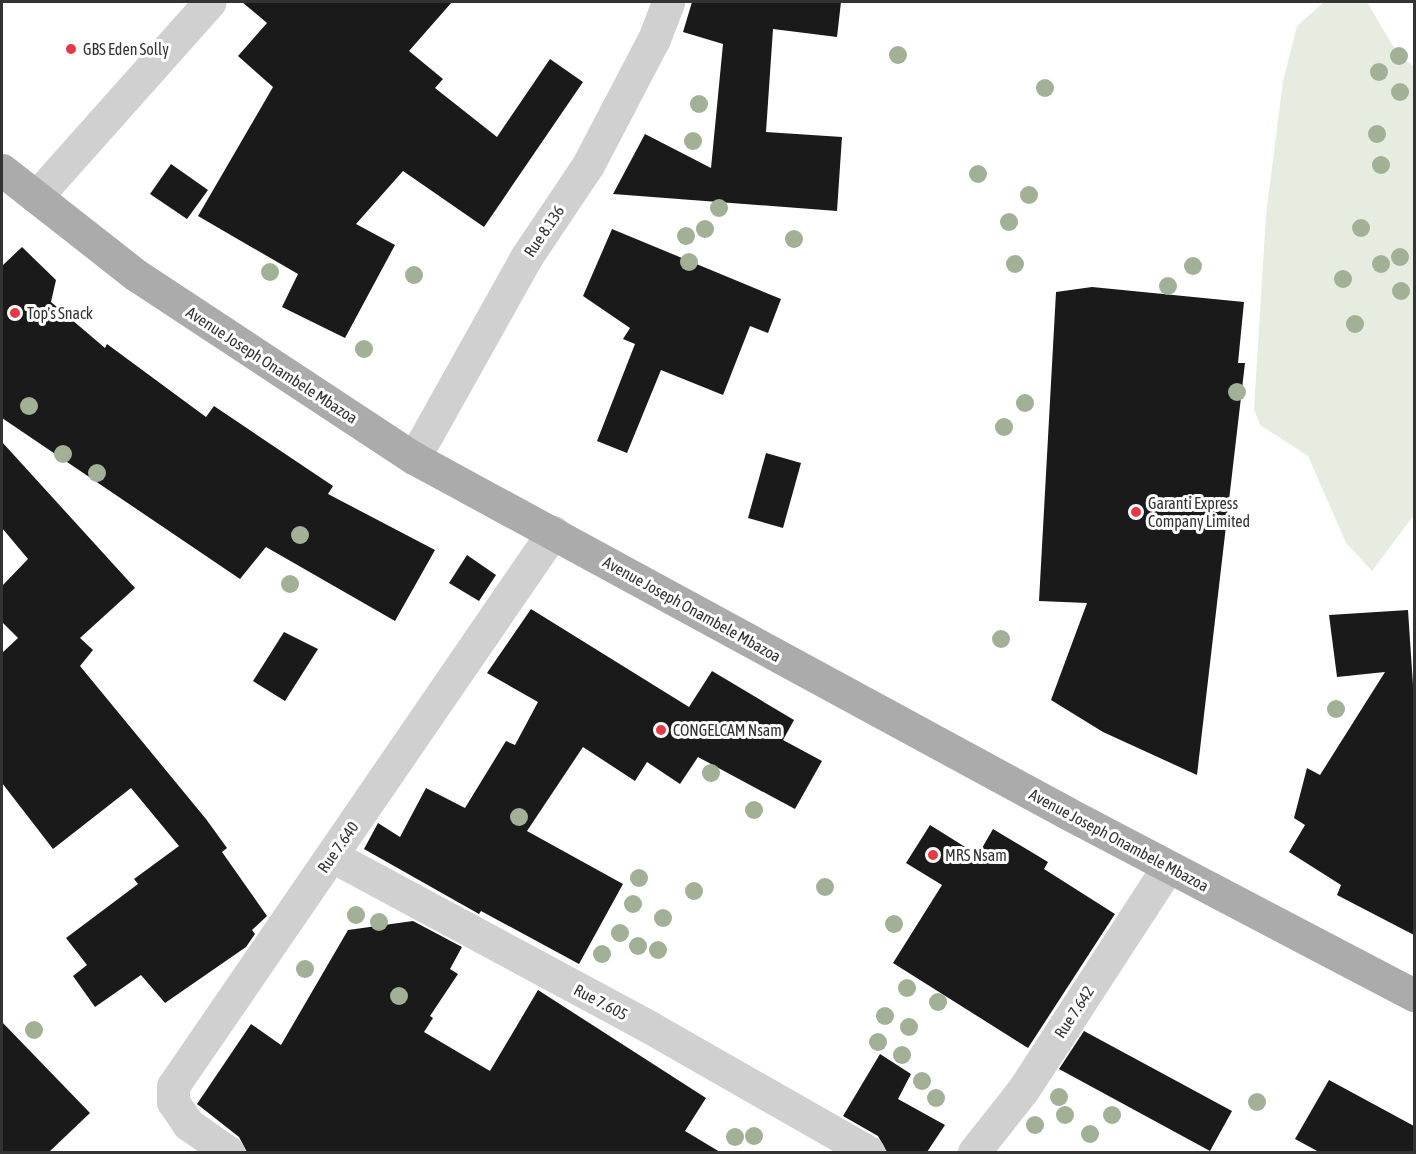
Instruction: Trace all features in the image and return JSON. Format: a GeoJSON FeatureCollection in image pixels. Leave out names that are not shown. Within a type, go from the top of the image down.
{"type":"FeatureCollection","features":[{"type":"Feature","properties":{"kind":"main road","name":"Avenue Joseph Onambele Mbazoa"},"geometry":{"type":"LineString","coordinates":[[2,170],[136,274],[414,458],[1168,867],[1414,995]]}},
{"type":"Feature","properties":{"kind":"street"},"geometry":{"type":"LineString","coordinates":[[36,197],[210,2]]}},
{"type":"Feature","properties":{"kind":"street","name":"Rue 8.136"},"geometry":{"type":"LineString","coordinates":[[414,458],[527,256],[588,165],[654,39],[668,2]]}},
{"type":"Feature","properties":{"kind":"street","name":"Rue 7.640"},"geometry":{"type":"LineString","coordinates":[[228,1152],[188,1124],[173,1102],[174,1086],[553,532]]}},
{"type":"Feature","properties":{"kind":"street","name":"Rue 7.605"},"geometry":{"type":"LineString","coordinates":[[332,856],[651,1028],[868,1152]]}},
{"type":"Feature","properties":{"kind":"street","name":"Rue 7.642"},"geometry":{"type":"LineString","coordinates":[[974,1152],[1023,1090],[1168,867]]}},
{"type":"Feature","properties":{"kind":"shaded area"},"geometry":{"type":"Polygon","coordinates":[[[1324,2],[1367,2],[1399,56],[1414,66],[1414,515],[1372,571],[1346,543],[1308,456],[1260,425],[1254,409],[1266,215],[1283,81],[1297,26],[1324,2]]]}},
{"type":"Feature","properties":{"kind":"building"},"geometry":{"type":"Polygon","coordinates":[[[242,2],[452,2],[409,51],[443,79],[435,88],[497,137],[550,59],[583,82],[484,227],[403,171],[356,224],[395,245],[345,338],[282,307],[298,274],[198,216],[273,87],[238,56],[267,23],[242,2]]]}},
{"type":"Feature","properties":{"kind":"building"},"geometry":{"type":"Polygon","coordinates":[[[692,2],[841,2],[837,37],[773,29],[766,132],[842,137],[837,211],[613,194],[645,134],[711,168],[723,44],[683,32],[692,2]]]}},
{"type":"Feature","properties":{"kind":"building"},"geometry":{"type":"Polygon","coordinates":[[[171,164],[208,190],[187,219],[150,194],[171,164]]]}},
{"type":"Feature","properties":{"kind":"building"},"geometry":{"type":"Polygon","coordinates":[[[612,229],[781,299],[768,333],[750,326],[723,395],[661,370],[627,453],[597,441],[635,344],[623,339],[630,328],[583,296],[612,229]]]}},
{"type":"Feature","properties":{"kind":"building"},"geometry":{"type":"Polygon","coordinates":[[[22,247],[56,280],[51,302],[105,348],[107,344],[206,417],[214,406],[333,486],[328,494],[435,550],[395,621],[266,547],[240,579],[2,418],[2,266],[22,247]]]}},
{"type":"Feature","properties":{"kind":"building","name":"Garanti Express Company Limited"},"geometry":{"type":"Polygon","coordinates":[[[1092,287],[1244,302],[1238,363],[1245,363],[1197,775],[1103,732],[1051,700],[1087,603],[1039,601],[1056,292],[1092,287]]]}},
{"type":"Feature","properties":{"kind":"building"},"geometry":{"type":"Polygon","coordinates":[[[2,442],[135,588],[80,638],[93,650],[80,666],[206,819],[227,848],[222,852],[267,916],[252,930],[255,934],[246,947],[165,1003],[141,975],[95,1007],[73,976],[87,965],[66,938],[138,884],[134,879],[179,846],[131,788],[53,849],[2,783],[2,653],[18,638],[2,622],[2,586],[28,559],[2,528],[2,442]]]}},
{"type":"Feature","properties":{"kind":"building"},"geometry":{"type":"Polygon","coordinates":[[[766,453],[801,463],[783,528],[748,518],[766,453]]]}},
{"type":"Feature","properties":{"kind":"building"},"geometry":{"type":"Polygon","coordinates":[[[467,555],[496,575],[479,601],[449,583],[467,555]]]}},
{"type":"Feature","properties":{"kind":"building"},"geometry":{"type":"Polygon","coordinates":[[[531,609],[689,707],[712,671],[794,720],[783,740],[822,761],[795,809],[698,757],[680,784],[647,762],[635,781],[583,747],[527,831],[623,884],[579,964],[481,911],[479,914],[364,849],[378,823],[400,837],[426,788],[465,808],[506,741],[515,745],[538,702],[487,673],[531,609]]]}},
{"type":"Feature","properties":{"kind":"building"},"geometry":{"type":"Polygon","coordinates":[[[1408,610],[1414,700],[1414,935],[1337,895],[1341,885],[1289,852],[1305,825],[1294,818],[1307,768],[1320,775],[1385,672],[1337,677],[1329,615],[1408,610]]]}},
{"type":"Feature","properties":{"kind":"building"},"geometry":{"type":"Polygon","coordinates":[[[284,632],[318,649],[285,701],[253,681],[284,632]]]}},
{"type":"Feature","properties":{"kind":"building"},"geometry":{"type":"Polygon","coordinates":[[[930,825],[978,855],[993,829],[1048,862],[1044,869],[1115,914],[1028,1048],[893,963],[942,885],[906,863],[930,825]]]}},
{"type":"Feature","properties":{"kind":"building"},"geometry":{"type":"Polygon","coordinates":[[[413,921],[462,947],[450,969],[458,974],[430,1016],[433,1018],[424,1032],[490,1071],[538,990],[706,1098],[685,1131],[720,1152],[247,1152],[239,1137],[197,1104],[251,1024],[281,1045],[348,930],[413,921]]]}},
{"type":"Feature","properties":{"kind":"building"},"geometry":{"type":"Polygon","coordinates":[[[2,1022],[90,1113],[49,1152],[2,1152],[2,1022]]]}},
{"type":"Feature","properties":{"kind":"building"},"geometry":{"type":"Polygon","coordinates":[[[1084,1031],[1232,1111],[1210,1151],[1059,1069],[1084,1031]]]}},
{"type":"Feature","properties":{"kind":"building"},"geometry":{"type":"Polygon","coordinates":[[[880,1054],[911,1074],[898,1099],[945,1125],[927,1152],[887,1152],[878,1136],[843,1116],[880,1054]]]}},
{"type":"Feature","properties":{"kind":"building"},"geometry":{"type":"Polygon","coordinates":[[[1329,1080],[1414,1126],[1414,1152],[1319,1152],[1295,1139],[1329,1080]]]}},
{"type":"Feature","properties":{"kind":"place","name":"GBS Eden Solly"},"geometry":{"type":"Point","coordinates":[71,49]}},
{"type":"Feature","properties":{"kind":"place","name":"Top's Snack"},"geometry":{"type":"Point","coordinates":[15,313]}},
{"type":"Feature","properties":{"kind":"place","name":"Garanti Express Company Limited"},"geometry":{"type":"Point","coordinates":[1136,512]}},
{"type":"Feature","properties":{"kind":"place","name":"CONGELCAM Nsam"},"geometry":{"type":"Point","coordinates":[661,730]}},
{"type":"Feature","properties":{"kind":"place","name":"MRS Nsam"},"geometry":{"type":"Point","coordinates":[933,855]}}]}
